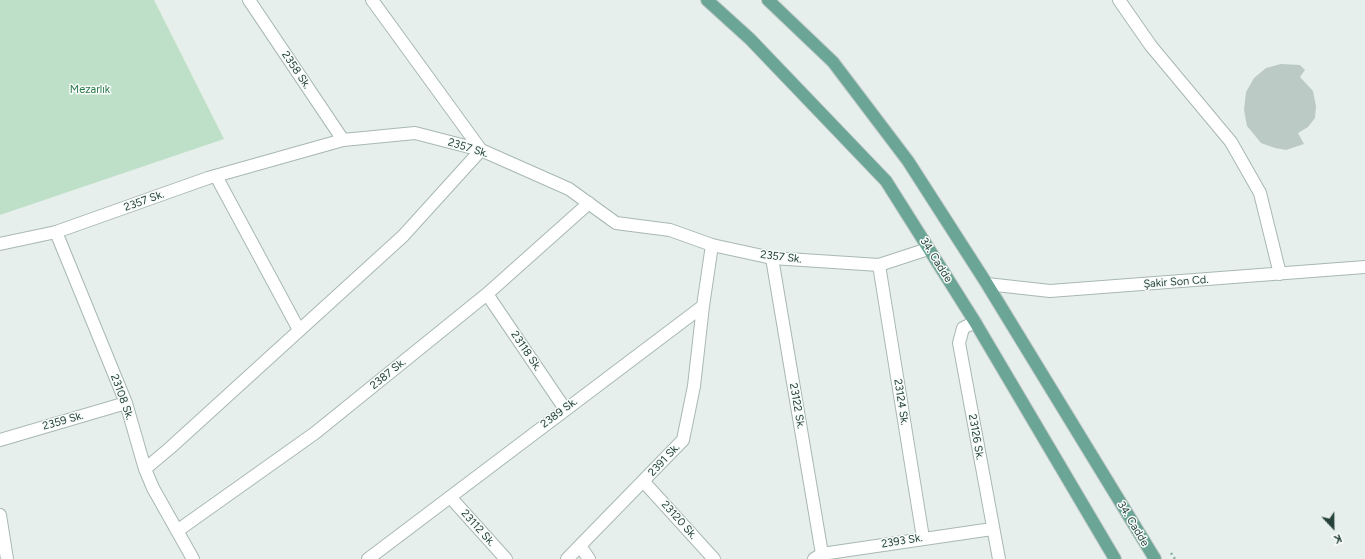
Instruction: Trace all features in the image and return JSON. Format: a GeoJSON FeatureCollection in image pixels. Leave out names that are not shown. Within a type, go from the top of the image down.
{"type":"FeatureCollection","features":[{"type":"Feature","properties":{"kind":"main road","name":"34. Cadde"},"geometry":{"type":"LineString","coordinates":[[707,0],[750,39],[886,181],[975,322],[1115,559]]}},
{"type":"Feature","properties":{"kind":"main road","name":"34. Cadde"},"geometry":{"type":"LineString","coordinates":[[768,0],[833,62],[908,161],[987,284],[1155,559]]}},
{"type":"Feature","properties":{"kind":"street","name":"2358 Sk."},"geometry":{"type":"LineString","coordinates":[[249,0],[343,140]]}},
{"type":"Feature","properties":{"kind":"street"},"geometry":{"type":"LineString","coordinates":[[145,469],[403,236],[481,150],[372,0]]}},
{"type":"Feature","properties":{"kind":"street"},"geometry":{"type":"LineString","coordinates":[[1119,0],[1151,46],[1231,142],[1260,192],[1280,274]]}},
{"type":"Feature","properties":{"kind":"street","name":"2357 Sk."},"geometry":{"type":"LineString","coordinates":[[0,244],[56,232],[216,176],[343,140],[415,133],[481,150],[569,189],[616,223],[670,230],[712,245],[772,258],[878,265],[928,248]]}},
{"type":"Feature","properties":{"kind":"street"},"geometry":{"type":"LineString","coordinates":[[216,176],[299,330]]}},
{"type":"Feature","properties":{"kind":"street","name":"2387 Sk."},"geometry":{"type":"LineString","coordinates":[[177,531],[315,433],[487,294],[589,203]]}},
{"type":"Feature","properties":{"kind":"street","name":"23108 Sk."},"geometry":{"type":"LineString","coordinates":[[56,232],[126,403],[145,469],[153,488],[193,559]]}},
{"type":"Feature","properties":{"kind":"street"},"geometry":{"type":"LineString","coordinates":[[703,306],[712,245]]}},
{"type":"Feature","properties":{"kind":"street","name":"23122 Sk."},"geometry":{"type":"LineString","coordinates":[[772,258],[818,556]]}},
{"type":"Feature","properties":{"kind":"street","name":"23124 Sk."},"geometry":{"type":"LineString","coordinates":[[878,265],[923,538]]}},
{"type":"Feature","properties":{"kind":"street","name":"Şakir Son Cd."},"geometry":{"type":"LineString","coordinates":[[987,284],[1050,291],[1365,267]]}},
{"type":"Feature","properties":{"kind":"street","name":"23118 Sk."},"geometry":{"type":"LineString","coordinates":[[487,294],[565,409]]}},
{"type":"Feature","properties":{"kind":"street","name":"2389 Sk."},"geometry":{"type":"LineString","coordinates":[[368,559],[451,498],[565,409],[703,306]]}},
{"type":"Feature","properties":{"kind":"street","name":"2391 Sk."},"geometry":{"type":"LineString","coordinates":[[566,559],[644,482],[683,440],[694,386],[703,306]]}},
{"type":"Feature","properties":{"kind":"street","name":"23126 Sk."},"geometry":{"type":"LineString","coordinates":[[975,322],[963,328],[959,343],[992,529],[999,559]]}},
{"type":"Feature","properties":{"kind":"street","name":"2359 Sk."},"geometry":{"type":"LineString","coordinates":[[0,440],[126,403]]}},
{"type":"Feature","properties":{"kind":"street","name":"23120 Sk."},"geometry":{"type":"LineString","coordinates":[[644,482],[714,559]]}},
{"type":"Feature","properties":{"kind":"street","name":"23112 Sk."},"geometry":{"type":"LineString","coordinates":[[451,498],[506,559]]}},
{"type":"Feature","properties":{"kind":"street"},"geometry":{"type":"LineString","coordinates":[[0,515],[7,559]]}},
{"type":"Feature","properties":{"kind":"street","name":"2393 Sk."},"geometry":{"type":"LineString","coordinates":[[818,556],[923,538],[992,529]]}},
{"type":"Feature","properties":{"kind":"street"},"geometry":{"type":"LineString","coordinates":[[580,546],[589,559]]}},
{"type":"Feature","properties":{"kind":"green space","name":"Mezarlık"},"geometry":{"type":"Polygon","coordinates":[[[0,0],[154,0],[224,139],[0,215],[0,0]]]}},
{"type":"Feature","properties":{"kind":"building"},"geometry":{"type":"Polygon","coordinates":[[[1281,64],[1300,65],[1305,70],[1300,77],[1313,91],[1316,106],[1315,118],[1308,127],[1298,133],[1304,144],[1286,150],[1261,143],[1247,126],[1244,110],[1246,92],[1254,78],[1266,68],[1281,64]]]}}]}
